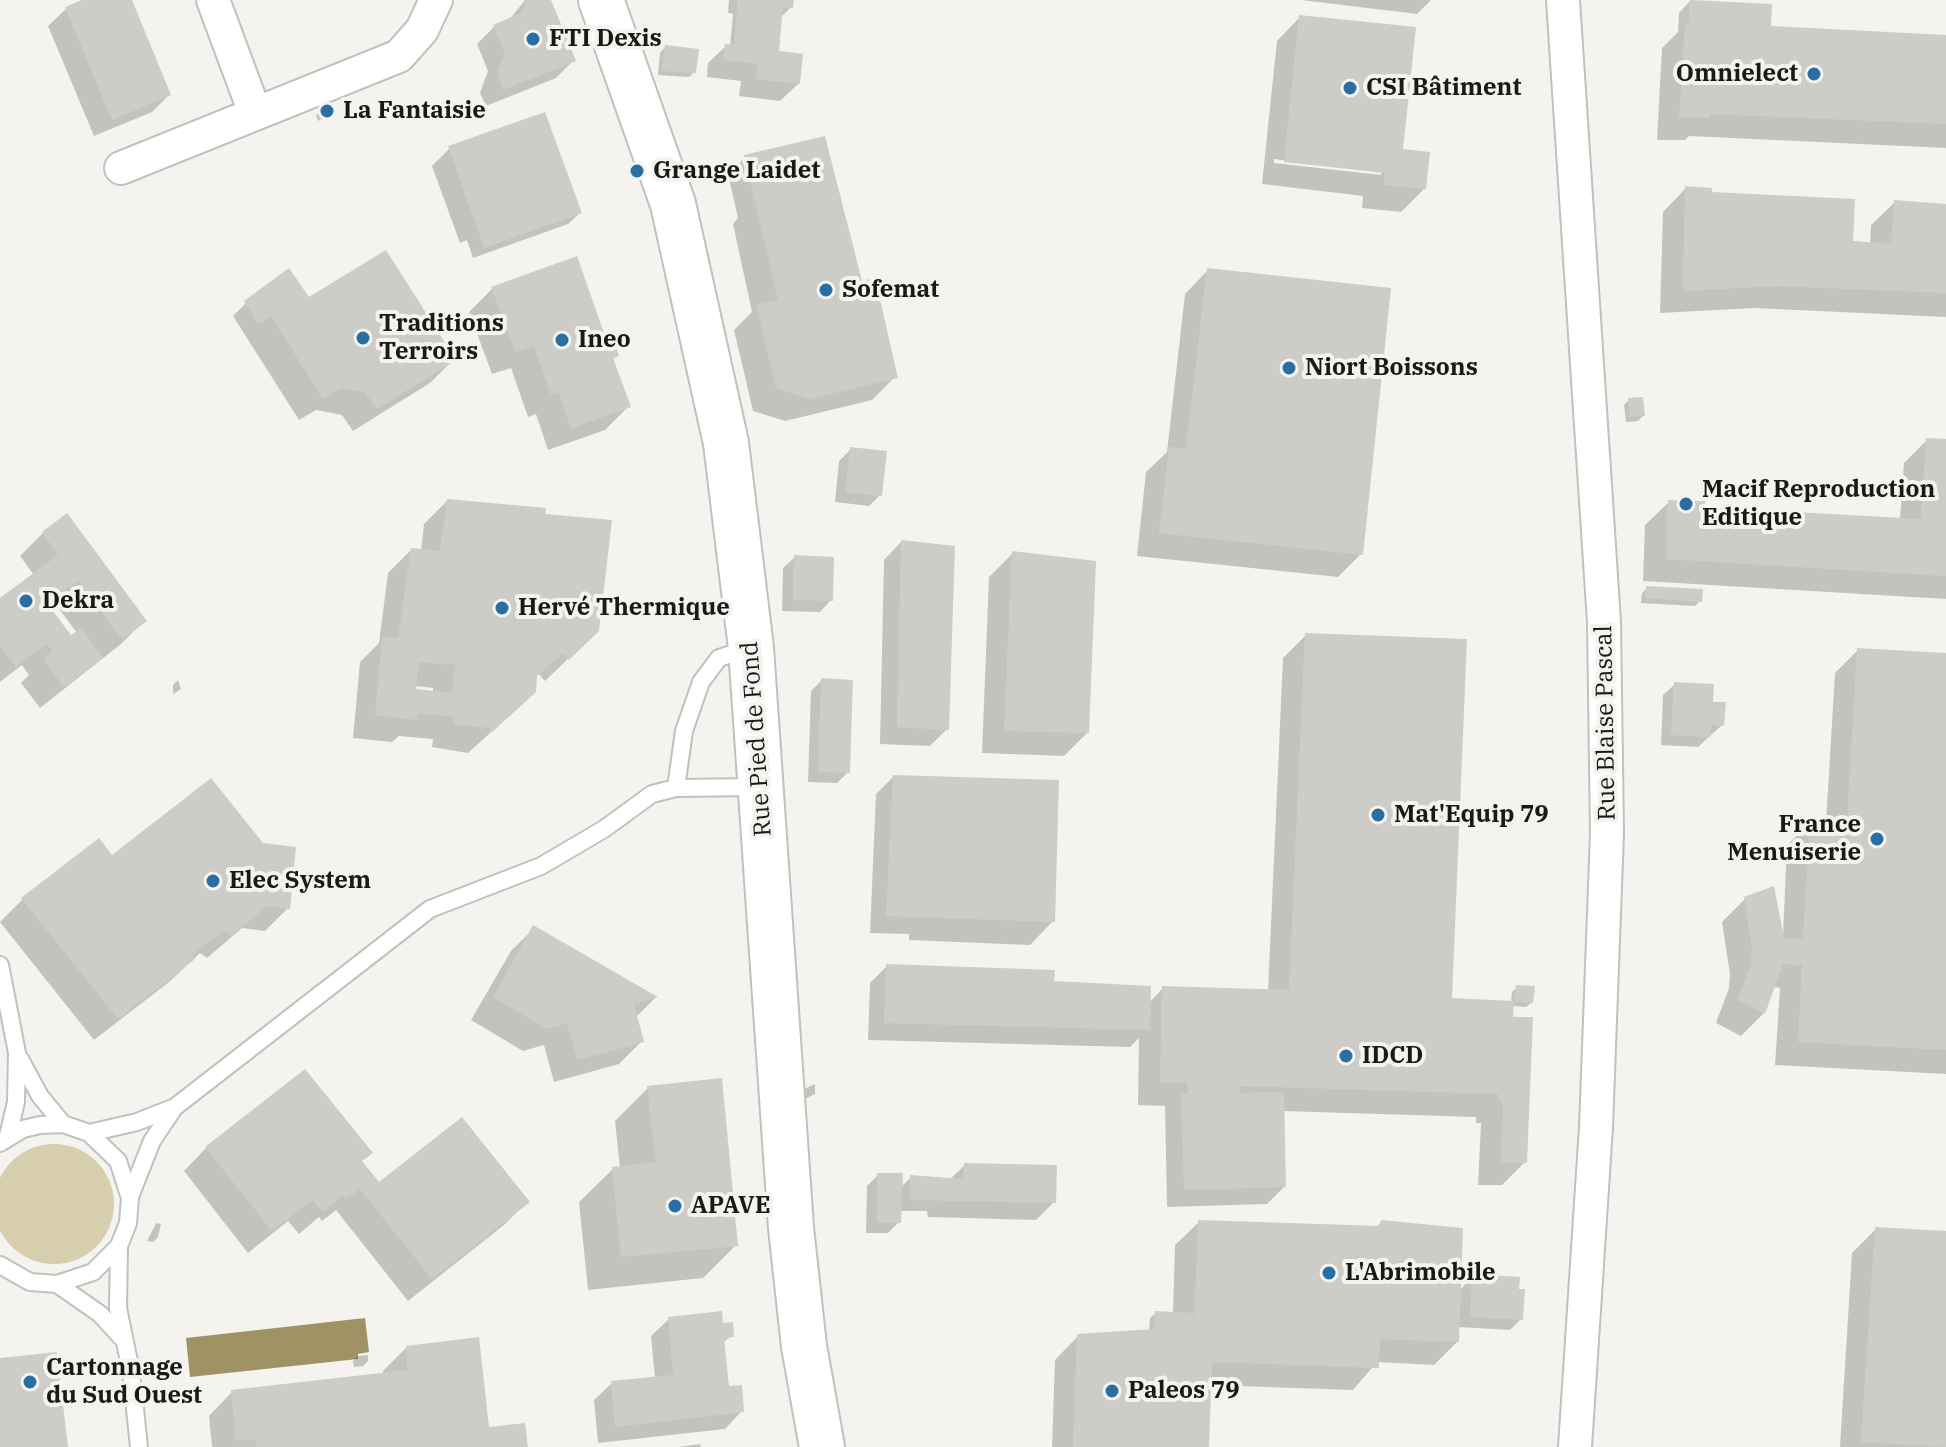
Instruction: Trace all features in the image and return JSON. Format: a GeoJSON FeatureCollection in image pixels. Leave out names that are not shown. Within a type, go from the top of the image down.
{"type":"FeatureCollection","features":[{"type":"Feature","properties":{"kind":"main road","name":"Rue Pied de Fond"},"geometry":{"type":"LineString","coordinates":[[601,0],[673,204],[696,296],[726,443],[751,648],[791,1228],[804,1346],[822,1447]]}},
{"type":"Feature","properties":{"kind":"street"},"geometry":{"type":"LineString","coordinates":[[213,0],[255,113]]}},
{"type":"Feature","properties":{"kind":"street"},"geometry":{"type":"LineString","coordinates":[[121,168],[399,56],[422,30],[436,0]]}},
{"type":"Feature","properties":{"kind":"street","name":"Rue Blaise Pascal"},"geometry":{"type":"LineString","coordinates":[[1563,0],[1604,622],[1607,833],[1596,1127],[1575,1447]]}},
{"type":"Feature","properties":{"kind":"lane"},"geometry":{"type":"LineString","coordinates":[[676,788],[684,731],[701,682],[719,658],[751,648]]}},
{"type":"Feature","properties":{"kind":"lane"},"geometry":{"type":"LineString","coordinates":[[89,1133],[137,1122],[175,1107],[430,909],[541,866],[604,829],[652,794],[676,788],[761,787]]}},
{"type":"Feature","properties":{"kind":"lane"},"geometry":{"type":"LineString","coordinates":[[0,965],[17,1053],[16,1102],[4,1140]]}},
{"type":"Feature","properties":{"kind":"lane"},"geometry":{"type":"LineString","coordinates":[[17,1053],[40,1096],[63,1124]]}},
{"type":"Feature","properties":{"kind":"lane"},"geometry":{"type":"LineString","coordinates":[[139,1447],[131,1371],[122,1338],[119,1246],[128,1223],[130,1198],[152,1141],[175,1107]]}},
{"type":"Feature","properties":{"kind":"lane"},"geometry":{"type":"LineString","coordinates":[[4,1140],[40,1125],[63,1124],[89,1133],[118,1161],[130,1198]]}},
{"type":"Feature","properties":{"kind":"lane"},"geometry":{"type":"LineString","coordinates":[[2,1271],[30,1282],[57,1284],[93,1272],[119,1246]]}},
{"type":"Feature","properties":{"kind":"lane"},"geometry":{"type":"LineString","coordinates":[[57,1284],[100,1314],[122,1338]]}},
{"type":"Feature","properties":{"kind":"shaded area"},"geometry":{"type":"Polygon","coordinates":[[[54,1144],[77,1149],[96,1162],[109,1181],[114,1204],[109,1227],[96,1246],[77,1259],[54,1264],[31,1259],[12,1246],[-1,1227],[-6,1204],[-1,1181],[12,1162],[31,1149],[54,1144]]]}},
{"type":"Feature","properties":{"kind":"shaded area"},"geometry":{"type":"Polygon","coordinates":[[[365,1318],[369,1352],[358,1354],[358,1359],[190,1377],[186,1338],[365,1318]]]}},
{"type":"Feature","properties":{"kind":"building"},"geometry":{"type":"Polygon","coordinates":[[[82,0],[132,0],[171,95],[112,120],[65,7],[82,0]]]}},
{"type":"Feature","properties":{"kind":"building","name":"FTI Dexis"},"geometry":{"type":"Polygon","coordinates":[[[527,0],[551,0],[576,61],[503,90],[497,74],[505,53],[493,25],[521,13],[527,0]]]}},
{"type":"Feature","properties":{"kind":"building"},"geometry":{"type":"Polygon","coordinates":[[[738,0],[794,0],[793,8],[783,7],[779,51],[803,54],[800,84],[756,79],[757,64],[723,60],[725,44],[734,45],[738,0]]]}},
{"type":"Feature","properties":{"kind":"building","name":"Omnielect"},"geometry":{"type":"Polygon","coordinates":[[[1690,0],[1772,4],[1771,26],[1946,35],[1946,124],[1710,114],[1710,118],[1679,117],[1685,23],[1689,23],[1690,0]]]}},
{"type":"Feature","properties":{"kind":"building","name":"CSI Bâtiment"},"geometry":{"type":"Polygon","coordinates":[[[1299,15],[1416,27],[1403,149],[1430,152],[1426,189],[1384,185],[1385,173],[1284,162],[1299,15]]]}},
{"type":"Feature","properties":{"kind":"building"},"geometry":{"type":"Polygon","coordinates":[[[665,45],[699,49],[696,73],[662,71],[665,45]]]}},
{"type":"Feature","properties":{"kind":"building"},"geometry":{"type":"Polygon","coordinates":[[[545,112],[582,213],[484,248],[448,146],[545,112]]]}},
{"type":"Feature","properties":{"kind":"building","name":"Sofemat"},"geometry":{"type":"Polygon","coordinates":[[[825,136],[862,281],[875,278],[898,378],[809,399],[776,388],[756,305],[778,300],[744,155],[825,136]]]}},
{"type":"Feature","properties":{"kind":"building"},"geometry":{"type":"Polygon","coordinates":[[[1685,186],[1712,188],[1712,192],[1855,199],[1853,241],[1891,244],[1894,200],[1946,204],[1946,293],[1778,286],[1683,291],[1685,186]]]}},
{"type":"Feature","properties":{"kind":"building","name":"Traditions Terroirs"},"geometry":{"type":"Polygon","coordinates":[[[386,250],[456,360],[377,409],[365,392],[341,388],[323,399],[271,316],[258,324],[244,301],[289,268],[309,297],[386,250]]]}},
{"type":"Feature","properties":{"kind":"building","name":"Ineo"},"geometry":{"type":"Polygon","coordinates":[[[577,256],[604,333],[610,331],[619,356],[613,358],[631,407],[571,428],[559,392],[551,395],[534,346],[515,352],[491,287],[577,256]]]}},
{"type":"Feature","properties":{"kind":"building","name":"Niort Boissons"},"geometry":{"type":"Polygon","coordinates":[[[1207,268],[1391,288],[1363,555],[1159,533],[1169,447],[1186,449],[1207,268]]]}},
{"type":"Feature","properties":{"kind":"building"},"geometry":{"type":"Polygon","coordinates":[[[1643,397],[1645,416],[1630,417],[1628,398],[1643,397]]]}},
{"type":"Feature","properties":{"kind":"building","name":"Macif Reproduction Editique"},"geometry":{"type":"Polygon","coordinates":[[[1926,438],[1946,439],[1946,576],[1666,559],[1668,500],[1705,501],[1705,507],[1921,519],[1926,438]]]}},
{"type":"Feature","properties":{"kind":"building"},"geometry":{"type":"Polygon","coordinates":[[[850,447],[887,451],[882,496],[845,492],[850,447]]]}},
{"type":"Feature","properties":{"kind":"building","name":"Hervé Thermique"},"geometry":{"type":"Polygon","coordinates":[[[447,499],[546,508],[545,514],[612,520],[599,631],[569,660],[563,653],[537,676],[536,692],[491,733],[490,728],[454,724],[455,717],[418,713],[417,720],[375,715],[382,637],[398,638],[411,548],[440,551],[447,499]],[[419,662],[416,689],[452,693],[455,665],[419,662]]]}},
{"type":"Feature","properties":{"kind":"building","name":"Dekra"},"geometry":{"type":"Polygon","coordinates":[[[67,513],[147,621],[122,639],[78,581],[47,603],[71,635],[81,628],[103,658],[64,687],[43,659],[52,651],[46,644],[16,667],[0,646],[0,598],[58,555],[42,532],[67,513]]]}},
{"type":"Feature","properties":{"kind":"building"},"geometry":{"type":"Polygon","coordinates":[[[901,540],[955,546],[949,730],[897,727],[901,540]]]}},
{"type":"Feature","properties":{"kind":"building"},"geometry":{"type":"Polygon","coordinates":[[[1012,551],[1096,561],[1089,733],[1004,731],[1012,551]]]}},
{"type":"Feature","properties":{"kind":"building"},"geometry":{"type":"Polygon","coordinates":[[[794,555],[834,557],[833,601],[793,600],[794,555]]]}},
{"type":"Feature","properties":{"kind":"building"},"geometry":{"type":"Polygon","coordinates":[[[1646,586],[1703,589],[1702,602],[1645,598],[1646,586]]]}},
{"type":"Feature","properties":{"kind":"building"},"geometry":{"type":"Polygon","coordinates":[[[1305,633],[1467,639],[1452,998],[1514,1001],[1513,1017],[1533,1017],[1527,1163],[1501,1162],[1503,1101],[1498,1101],[1498,1094],[1240,1086],[1239,1093],[1284,1092],[1286,1187],[1184,1190],[1181,1094],[1188,1094],[1187,1083],[1160,1082],[1162,986],[1289,990],[1305,633]]]}},
{"type":"Feature","properties":{"kind":"building","name":"France Menuiserie"},"geometry":{"type":"Polygon","coordinates":[[[1857,648],[1946,653],[1946,1050],[1798,1042],[1802,965],[1783,964],[1765,1014],[1738,1000],[1751,963],[1752,949],[1744,897],[1774,886],[1784,938],[1803,939],[1810,820],[1847,822],[1857,648]]]}},
{"type":"Feature","properties":{"kind":"building"},"geometry":{"type":"Polygon","coordinates":[[[821,678],[853,680],[850,773],[818,772],[821,678]]]}},
{"type":"Feature","properties":{"kind":"building"},"geometry":{"type":"Polygon","coordinates":[[[1674,682],[1714,684],[1713,702],[1726,702],[1724,726],[1711,725],[1711,737],[1671,735],[1674,682]]]}},
{"type":"Feature","properties":{"kind":"building"},"geometry":{"type":"Polygon","coordinates":[[[893,775],[1059,780],[1055,922],[886,916],[893,775]]]}},
{"type":"Feature","properties":{"kind":"building"},"geometry":{"type":"Polygon","coordinates":[[[211,778],[263,843],[296,847],[290,909],[267,906],[231,936],[224,931],[192,955],[195,959],[118,1019],[21,898],[99,838],[112,855],[211,778]]]}},
{"type":"Feature","properties":{"kind":"building"},"geometry":{"type":"Polygon","coordinates":[[[533,925],[658,997],[634,1004],[644,1042],[577,1060],[567,1023],[547,1029],[493,997],[533,925]]]}},
{"type":"Feature","properties":{"kind":"building"},"geometry":{"type":"Polygon","coordinates":[[[886,964],[1055,970],[1054,981],[1151,986],[1150,1030],[884,1023],[886,964]]]}},
{"type":"Feature","properties":{"kind":"building"},"geometry":{"type":"Polygon","coordinates":[[[1516,985],[1535,986],[1533,1003],[1515,1002],[1516,985]]]}},
{"type":"Feature","properties":{"kind":"building"},"geometry":{"type":"Polygon","coordinates":[[[305,1069],[373,1153],[362,1161],[379,1182],[462,1117],[530,1202],[432,1279],[360,1189],[346,1199],[343,1195],[323,1212],[312,1200],[272,1231],[205,1147],[305,1069]]]}},
{"type":"Feature","properties":{"kind":"building","name":"APAVE"},"geometry":{"type":"Polygon","coordinates":[[[722,1078],[738,1246],[621,1257],[612,1167],[656,1162],[647,1086],[722,1078]]]}},
{"type":"Feature","properties":{"kind":"building"},"geometry":{"type":"Polygon","coordinates":[[[964,1163],[1057,1165],[1056,1203],[910,1200],[910,1175],[963,1179],[964,1163]]]}},
{"type":"Feature","properties":{"kind":"building"},"geometry":{"type":"Polygon","coordinates":[[[877,1173],[903,1173],[901,1223],[877,1222],[877,1173]]]}},
{"type":"Feature","properties":{"kind":"building"},"geometry":{"type":"Polygon","coordinates":[[[1198,1220],[1380,1226],[1381,1220],[1463,1228],[1459,1342],[1380,1339],[1379,1368],[1212,1362],[1209,1447],[1073,1447],[1077,1334],[1154,1329],[1155,1311],[1193,1313],[1194,1331],[1198,1220]]]}},
{"type":"Feature","properties":{"kind":"building"},"geometry":{"type":"Polygon","coordinates":[[[1875,1227],[1946,1231],[1946,1447],[1861,1442],[1875,1227]]]}},
{"type":"Feature","properties":{"kind":"building"},"geometry":{"type":"Polygon","coordinates":[[[1472,1274],[1520,1277],[1519,1289],[1525,1289],[1523,1320],[1470,1317],[1472,1274]]]}},
{"type":"Feature","properties":{"kind":"building"},"geometry":{"type":"Polygon","coordinates":[[[722,1311],[723,1323],[733,1322],[734,1337],[724,1338],[729,1386],[742,1385],[744,1412],[615,1427],[611,1381],[673,1375],[668,1317],[722,1311]]]}},
{"type":"Feature","properties":{"kind":"building"},"geometry":{"type":"Polygon","coordinates":[[[479,1337],[489,1427],[525,1423],[528,1447],[256,1447],[255,1439],[236,1441],[231,1390],[407,1370],[406,1346],[479,1337]]]}},
{"type":"Feature","properties":{"kind":"building","name":"Cartonnage du Sud Ouest"},"geometry":{"type":"Polygon","coordinates":[[[57,1352],[68,1447],[0,1447],[0,1358],[57,1352]]]}},
{"type":"Feature","properties":{"kind":"place","name":"FTI Dexis"},"geometry":{"type":"Point","coordinates":[533,39]}},
{"type":"Feature","properties":{"kind":"place","name":"Omnielect"},"geometry":{"type":"Point","coordinates":[1814,74]}},
{"type":"Feature","properties":{"kind":"place","name":"CSI Bâtiment"},"geometry":{"type":"Point","coordinates":[1350,88]}},
{"type":"Feature","properties":{"kind":"place","name":"La Fantaisie"},"geometry":{"type":"Point","coordinates":[327,111]}},
{"type":"Feature","properties":{"kind":"place","name":"Grange Laidet"},"geometry":{"type":"Point","coordinates":[637,171]}},
{"type":"Feature","properties":{"kind":"place","name":"Sofemat"},"geometry":{"type":"Point","coordinates":[826,290]}},
{"type":"Feature","properties":{"kind":"place","name":"Traditions Terroirs"},"geometry":{"type":"Point","coordinates":[363,338]}},
{"type":"Feature","properties":{"kind":"place","name":"Ineo"},"geometry":{"type":"Point","coordinates":[562,340]}},
{"type":"Feature","properties":{"kind":"place","name":"Niort Boissons"},"geometry":{"type":"Point","coordinates":[1289,368]}},
{"type":"Feature","properties":{"kind":"place","name":"Macif Reproduction Editique"},"geometry":{"type":"Point","coordinates":[1686,504]}},
{"type":"Feature","properties":{"kind":"place","name":"Dekra"},"geometry":{"type":"Point","coordinates":[26,601]}},
{"type":"Feature","properties":{"kind":"place","name":"Hervé Thermique"},"geometry":{"type":"Point","coordinates":[502,608]}},
{"type":"Feature","properties":{"kind":"place","name":"Mat'Equip 79"},"geometry":{"type":"Point","coordinates":[1378,815]}},
{"type":"Feature","properties":{"kind":"place","name":"France Menuiserie"},"geometry":{"type":"Point","coordinates":[1877,839]}},
{"type":"Feature","properties":{"kind":"place","name":"Elec System"},"geometry":{"type":"Point","coordinates":[213,881]}},
{"type":"Feature","properties":{"kind":"place","name":"IDCD"},"geometry":{"type":"Point","coordinates":[1346,1056]}},
{"type":"Feature","properties":{"kind":"place","name":"APAVE"},"geometry":{"type":"Point","coordinates":[675,1206]}},
{"type":"Feature","properties":{"kind":"place","name":"L'Abrimobile"},"geometry":{"type":"Point","coordinates":[1329,1273]}},
{"type":"Feature","properties":{"kind":"place","name":"Cartonnage du Sud Ouest"},"geometry":{"type":"Point","coordinates":[30,1382]}},
{"type":"Feature","properties":{"kind":"place","name":"Paleos 79"},"geometry":{"type":"Point","coordinates":[1112,1391]}}]}
